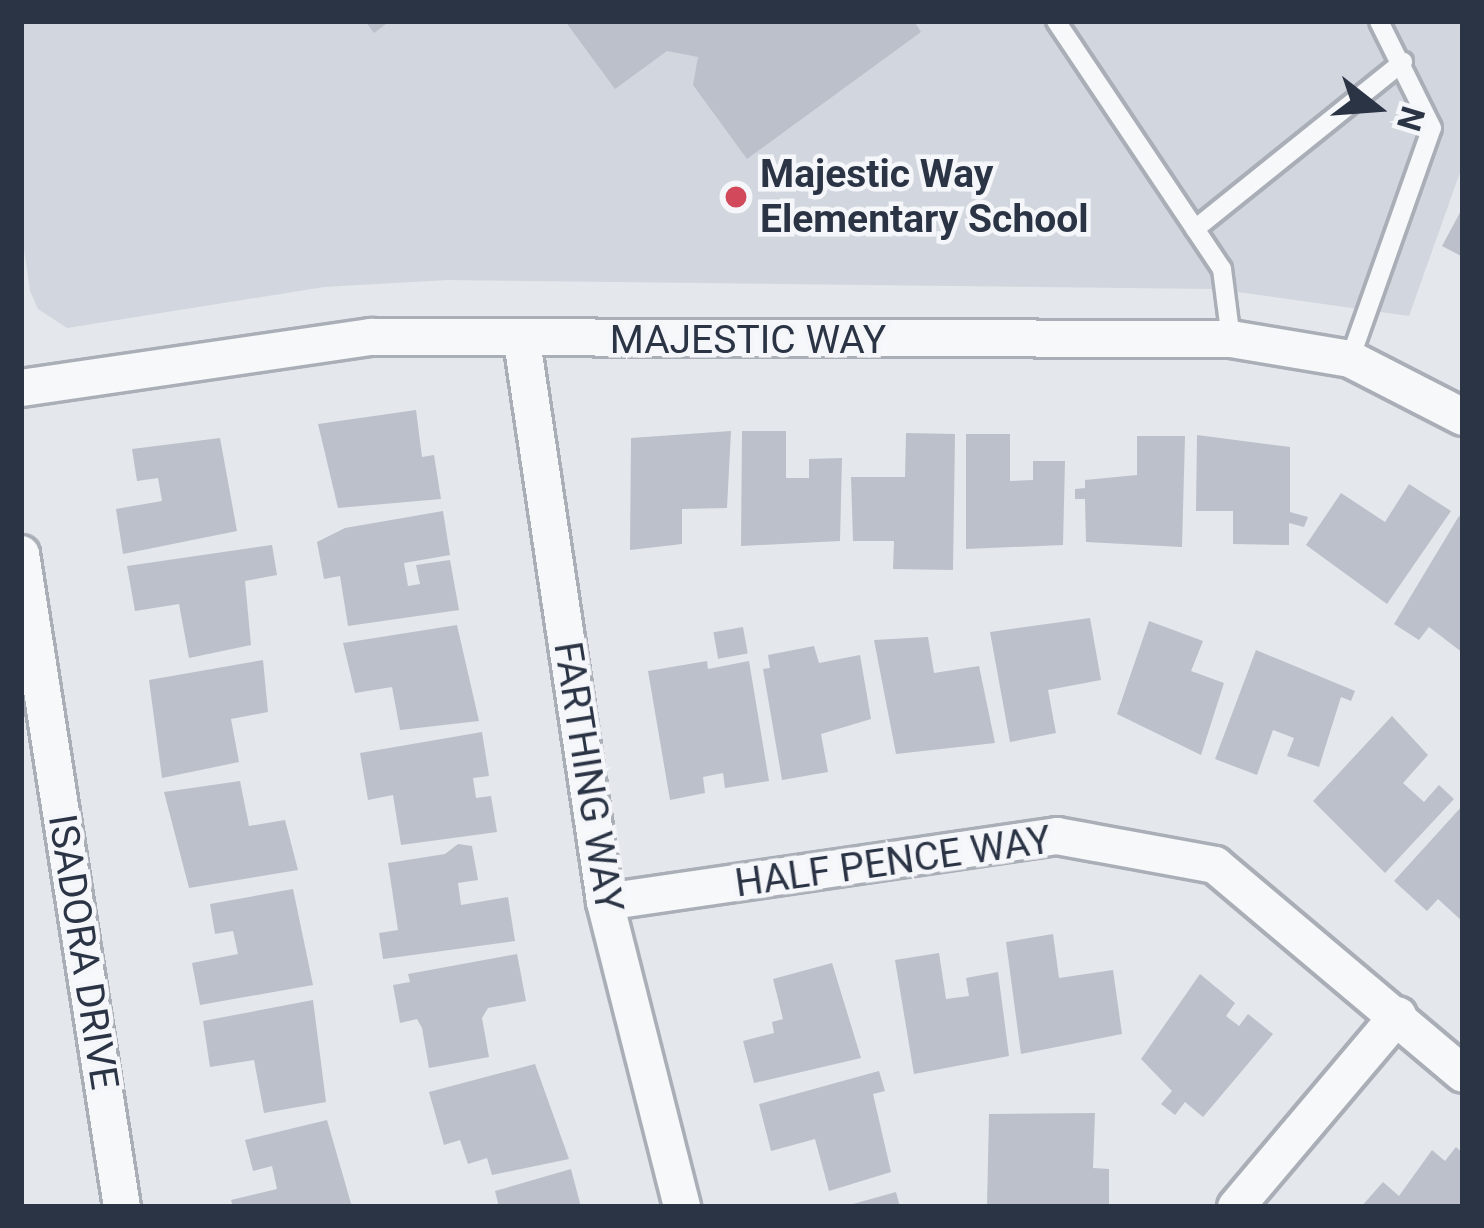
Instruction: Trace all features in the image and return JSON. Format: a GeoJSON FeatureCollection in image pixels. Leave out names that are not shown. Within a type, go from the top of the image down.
{"type":"FeatureCollection","features":[{"type":"Feature","properties":{"kind":"street","name":"MAJESTIC WAY"},"geometry":{"type":"LineString","coordinates":[[21,388],[371,337],[522,341],[1231,338],[1350,358],[1463,417]]}},
{"type":"Feature","properties":{"kind":"street","name":"FARTHING WAY"},"geometry":{"type":"LineString","coordinates":[[522,341],[605,902],[682,1207]]}},
{"type":"Feature","properties":{"kind":"street","name":"ISADORA DRIVE"},"geometry":{"type":"LineString","coordinates":[[21,554],[122,1207]]}},
{"type":"Feature","properties":{"kind":"street","name":"HALF PENCE WAY"},"geometry":{"type":"LineString","coordinates":[[605,902],[1057,836],[1215,865],[1463,1074]]}},
{"type":"Feature","properties":{"kind":"street"},"geometry":{"type":"LineString","coordinates":[[1236,1207],[1398,1015]]}},
{"type":"Feature","properties":{"kind":"lane"},"geometry":{"type":"LineString","coordinates":[[1056,21],[1222,269],[1231,338]]}},
{"type":"Feature","properties":{"kind":"lane"},"geometry":{"type":"LineString","coordinates":[[1350,358],[1432,128],[1379,21]]}},
{"type":"Feature","properties":{"kind":"lane"},"geometry":{"type":"LineString","coordinates":[[1195,229],[1403,62]]}},
{"type":"Feature","properties":{"kind":"shaded area","name":"Majestic Way Elementary School"},"geometry":{"type":"Polygon","coordinates":[[[21,21],[1463,21],[1463,164],[1409,316],[1216,289],[448,280],[324,287],[67,328],[38,309],[30,291],[21,229],[21,21]]]}},
{"type":"Feature","properties":{"kind":"building"},"geometry":{"type":"Polygon","coordinates":[[[365,21],[390,21],[374,33],[365,21]]]}},
{"type":"Feature","properties":{"kind":"building"},"geometry":{"type":"Polygon","coordinates":[[[565,21],[914,21],[921,32],[747,159],[693,85],[698,57],[667,51],[615,89],[565,21]]]}},
{"type":"Feature","properties":{"kind":"building"},"geometry":{"type":"Polygon","coordinates":[[[1463,207],[1463,257],[1442,246],[1463,207]]]}},
{"type":"Feature","properties":{"kind":"building"},"geometry":{"type":"Polygon","coordinates":[[[416,410],[422,457],[434,455],[441,499],[338,508],[318,424],[416,410]]]}},
{"type":"Feature","properties":{"kind":"building"},"geometry":{"type":"Polygon","coordinates":[[[731,431],[727,508],[682,509],[682,544],[630,550],[631,438],[731,431]]]}},
{"type":"Feature","properties":{"kind":"building"},"geometry":{"type":"Polygon","coordinates":[[[742,431],[786,431],[786,478],[809,478],[809,459],[842,458],[840,541],[741,546],[742,431]]]}},
{"type":"Feature","properties":{"kind":"building"},"geometry":{"type":"Polygon","coordinates":[[[906,433],[955,434],[953,570],[893,569],[894,541],[853,541],[851,477],[905,477],[906,433]]]}},
{"type":"Feature","properties":{"kind":"building"},"geometry":{"type":"Polygon","coordinates":[[[966,434],[1010,434],[1010,481],[1033,480],[1033,461],[1065,461],[1063,545],[966,549],[966,434]]]}},
{"type":"Feature","properties":{"kind":"building"},"geometry":{"type":"Polygon","coordinates":[[[1197,435],[1290,447],[1290,512],[1308,517],[1304,527],[1289,523],[1289,545],[1233,544],[1233,511],[1196,511],[1197,435]]]}},
{"type":"Feature","properties":{"kind":"building"},"geometry":{"type":"Polygon","coordinates":[[[1137,436],[1185,436],[1182,547],[1086,542],[1085,499],[1075,499],[1075,489],[1085,488],[1085,480],[1137,475],[1137,436]]]}},
{"type":"Feature","properties":{"kind":"building"},"geometry":{"type":"Polygon","coordinates":[[[220,438],[237,531],[123,554],[116,509],[162,501],[158,478],[137,481],[132,449],[220,438]]]}},
{"type":"Feature","properties":{"kind":"building"},"geometry":{"type":"Polygon","coordinates":[[[1409,484],[1451,511],[1387,604],[1306,545],[1341,493],[1385,522],[1409,484]]]}},
{"type":"Feature","properties":{"kind":"building"},"geometry":{"type":"Polygon","coordinates":[[[443,511],[450,555],[404,563],[408,586],[420,584],[416,565],[450,560],[459,610],[348,626],[340,576],[324,579],[317,542],[345,528],[443,511]]]}},
{"type":"Feature","properties":{"kind":"building"},"geometry":{"type":"Polygon","coordinates":[[[1459,516],[1463,519],[1463,653],[1429,627],[1419,640],[1394,624],[1459,516]]]}},
{"type":"Feature","properties":{"kind":"building"},"geometry":{"type":"Polygon","coordinates":[[[272,545],[277,575],[245,581],[251,645],[189,658],[179,604],[135,611],[127,566],[272,545]]]}},
{"type":"Feature","properties":{"kind":"building"},"geometry":{"type":"Polygon","coordinates":[[[1090,618],[1101,680],[1048,690],[1056,733],[1010,742],[990,632],[1090,618]]]}},
{"type":"Feature","properties":{"kind":"building"},"geometry":{"type":"Polygon","coordinates":[[[1149,621],[1203,641],[1191,671],[1224,683],[1201,755],[1117,714],[1149,621]]]}},
{"type":"Feature","properties":{"kind":"building"},"geometry":{"type":"Polygon","coordinates":[[[457,625],[479,721],[400,730],[392,687],[355,693],[343,643],[457,625]]]}},
{"type":"Feature","properties":{"kind":"building"},"geometry":{"type":"Polygon","coordinates":[[[743,627],[748,654],[718,659],[713,632],[743,627]]]}},
{"type":"Feature","properties":{"kind":"building"},"geometry":{"type":"Polygon","coordinates":[[[928,637],[934,673],[979,666],[995,743],[896,754],[874,640],[928,637]]]}},
{"type":"Feature","properties":{"kind":"building"},"geometry":{"type":"Polygon","coordinates":[[[814,646],[819,663],[860,655],[871,719],[821,734],[828,772],[782,780],[763,669],[770,668],[768,655],[814,646]]]}},
{"type":"Feature","properties":{"kind":"building"},"geometry":{"type":"Polygon","coordinates":[[[1256,650],[1355,691],[1351,701],[1341,697],[1319,767],[1287,756],[1294,738],[1273,730],[1257,775],[1215,759],[1256,650]]]}},
{"type":"Feature","properties":{"kind":"building"},"geometry":{"type":"Polygon","coordinates":[[[263,660],[268,712],[231,719],[239,762],[162,778],[149,680],[263,660]]]}},
{"type":"Feature","properties":{"kind":"building"},"geometry":{"type":"Polygon","coordinates":[[[707,661],[708,669],[749,661],[769,781],[725,788],[723,773],[703,777],[705,793],[670,800],[648,671],[707,661]]]}},
{"type":"Feature","properties":{"kind":"building"},"geometry":{"type":"Polygon","coordinates":[[[1392,716],[1428,755],[1403,783],[1424,802],[1439,785],[1454,799],[1385,873],[1313,801],[1392,716]]]}},
{"type":"Feature","properties":{"kind":"building"},"geometry":{"type":"Polygon","coordinates":[[[482,732],[489,776],[473,778],[476,798],[491,796],[497,832],[401,845],[393,795],[368,800],[360,753],[482,732]]]}},
{"type":"Feature","properties":{"kind":"building"},"geometry":{"type":"Polygon","coordinates":[[[240,781],[249,826],[285,820],[298,870],[189,888],[164,792],[240,781]]]}},
{"type":"Feature","properties":{"kind":"building"},"geometry":{"type":"Polygon","coordinates":[[[1463,805],[1463,922],[1438,899],[1427,911],[1394,881],[1463,805]]]}},
{"type":"Feature","properties":{"kind":"building"},"geometry":{"type":"Polygon","coordinates":[[[458,844],[472,846],[478,880],[458,883],[461,905],[508,897],[515,941],[383,959],[379,933],[398,930],[388,863],[445,854],[458,844]]]}},
{"type":"Feature","properties":{"kind":"building"},"geometry":{"type":"Polygon","coordinates":[[[293,889],[313,985],[200,1005],[192,963],[238,954],[233,931],[215,934],[210,904],[293,889]]]}},
{"type":"Feature","properties":{"kind":"building"},"geometry":{"type":"Polygon","coordinates":[[[1053,934],[1059,978],[1113,970],[1122,1034],[1021,1054],[1006,942],[1053,934]]]}},
{"type":"Feature","properties":{"kind":"building"},"geometry":{"type":"Polygon","coordinates":[[[939,953],[946,999],[969,996],[966,978],[998,972],[1009,1056],[914,1074],[895,960],[939,953]]]}},
{"type":"Feature","properties":{"kind":"building"},"geometry":{"type":"Polygon","coordinates":[[[517,954],[526,1001],[488,1008],[482,1018],[489,1057],[429,1068],[422,1028],[417,1019],[400,1023],[393,985],[410,982],[408,974],[517,954]]]}},
{"type":"Feature","properties":{"kind":"building"},"geometry":{"type":"Polygon","coordinates":[[[832,963],[861,1058],[754,1083],[743,1041],[774,1033],[772,1022],[783,1019],[773,979],[832,963]]]}},
{"type":"Feature","properties":{"kind":"building"},"geometry":{"type":"Polygon","coordinates":[[[1200,974],[1235,1003],[1226,1016],[1239,1026],[1248,1014],[1273,1034],[1203,1117],[1185,1102],[1175,1115],[1161,1104],[1172,1091],[1141,1059],[1200,974]]]}},
{"type":"Feature","properties":{"kind":"building"},"geometry":{"type":"Polygon","coordinates":[[[313,1000],[326,1102],[264,1113],[254,1060],[210,1067],[203,1021],[313,1000]]]}},
{"type":"Feature","properties":{"kind":"building"},"geometry":{"type":"Polygon","coordinates":[[[535,1064],[569,1159],[492,1175],[487,1158],[468,1164],[460,1140],[444,1145],[429,1092],[535,1064]]]}},
{"type":"Feature","properties":{"kind":"building"},"geometry":{"type":"Polygon","coordinates":[[[879,1071],[885,1091],[873,1094],[891,1172],[829,1191],[815,1139],[771,1151],[759,1104],[879,1071]]]}},
{"type":"Feature","properties":{"kind":"building"},"geometry":{"type":"Polygon","coordinates":[[[1095,1113],[1093,1168],[1109,1169],[1109,1207],[987,1207],[989,1114],[1095,1113]]]}},
{"type":"Feature","properties":{"kind":"building"},"geometry":{"type":"Polygon","coordinates":[[[327,1120],[352,1207],[233,1207],[231,1200],[277,1189],[272,1166],[253,1171],[245,1140],[327,1120]]]}},
{"type":"Feature","properties":{"kind":"building"},"geometry":{"type":"Polygon","coordinates":[[[1456,1147],[1463,1153],[1463,1207],[1361,1207],[1383,1182],[1399,1196],[1432,1150],[1445,1161],[1456,1147]]]}},
{"type":"Feature","properties":{"kind":"building"},"geometry":{"type":"Polygon","coordinates":[[[571,1169],[581,1207],[499,1207],[495,1191],[571,1169]]]}},
{"type":"Feature","properties":{"kind":"building"},"geometry":{"type":"Polygon","coordinates":[[[896,1192],[900,1207],[846,1206],[896,1192]]]}},
{"type":"Feature","properties":{"kind":"place","name":"Majestic Way Elementary School"},"geometry":{"type":"Point","coordinates":[736,197]}}]}
